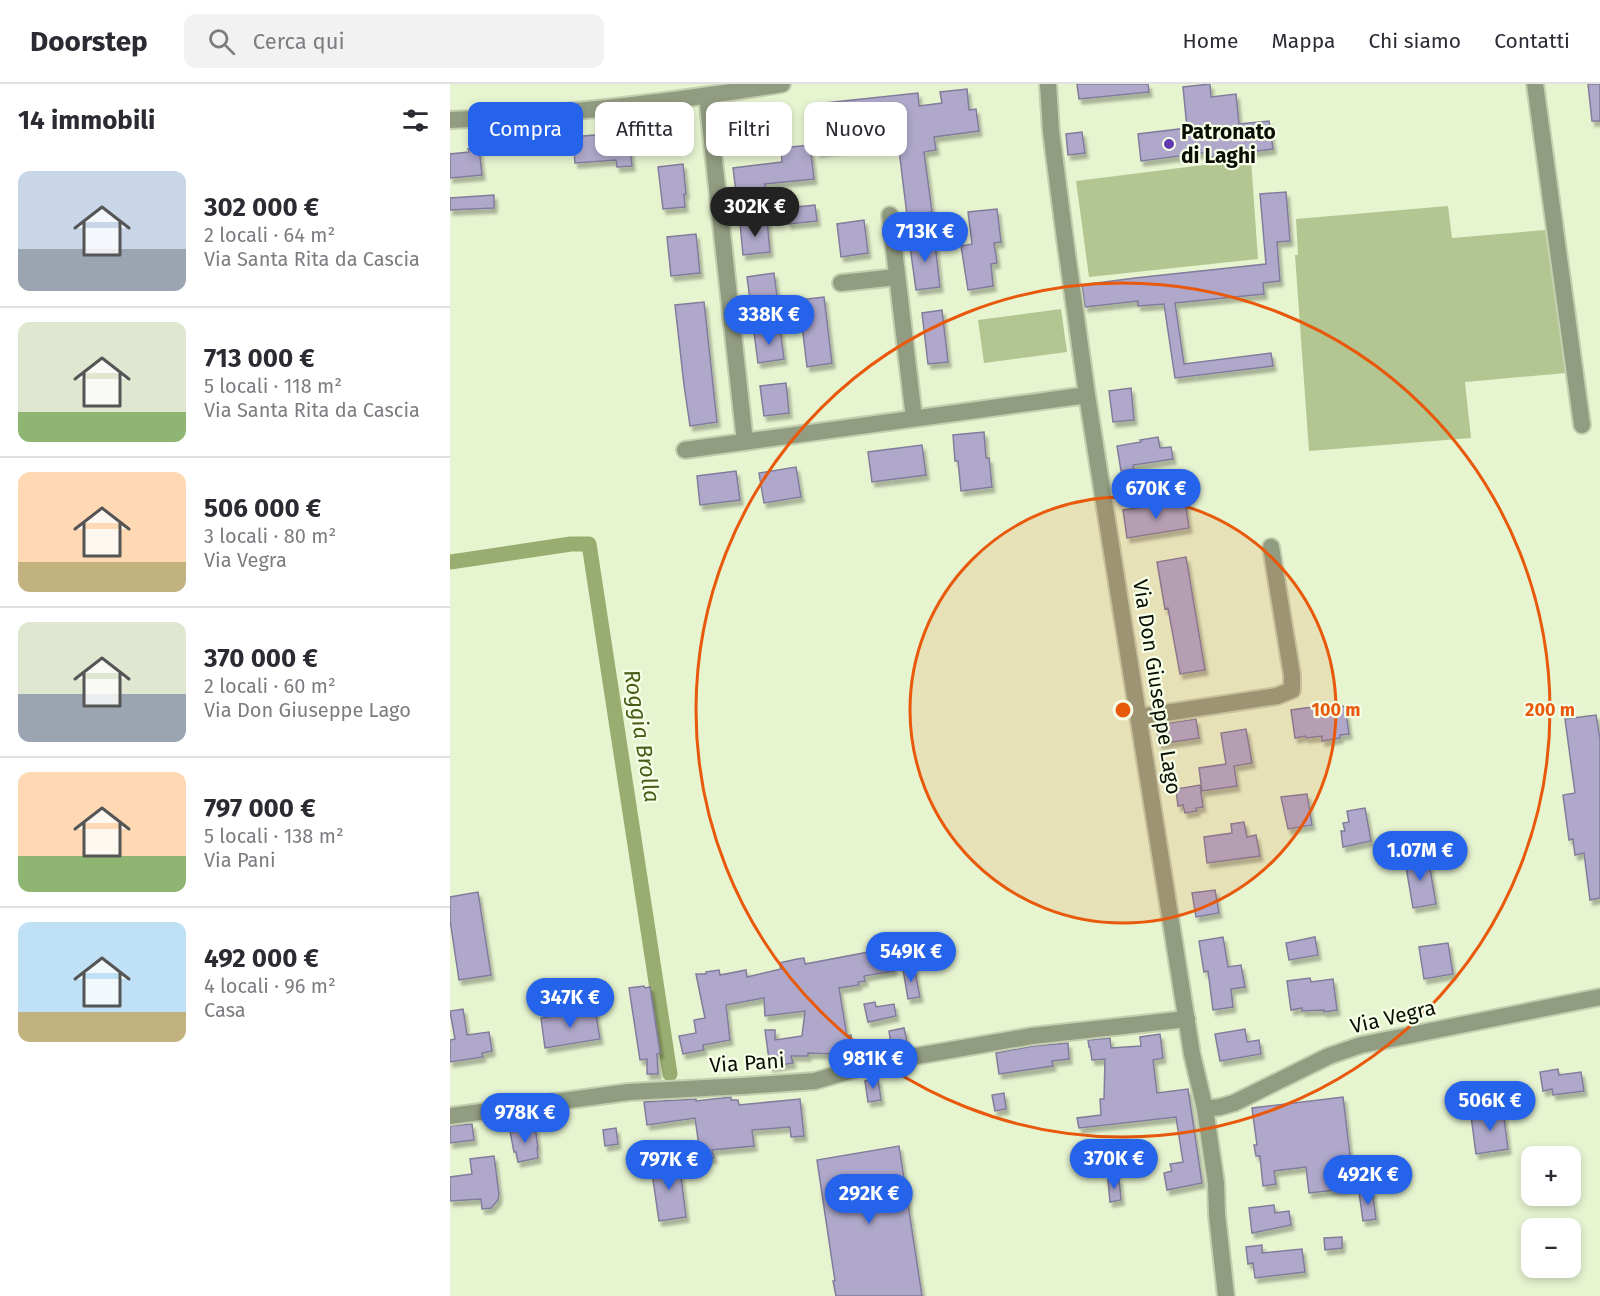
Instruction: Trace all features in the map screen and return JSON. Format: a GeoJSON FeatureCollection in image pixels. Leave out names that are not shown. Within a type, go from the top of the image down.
{"type":"FeatureCollection","features":[{"type":"Feature","properties":{"kind":"street"},"geometry":{"type":"LineString","coordinates":[[450,120],[587,111],[782,84]]}},
{"type":"Feature","properties":{"kind":"street","name":"Via Don Giuseppe Lago"},"geometry":{"type":"LineString","coordinates":[[1048,84],[1064,228],[1087,395],[1192,1054],[1205,1109],[1216,1183],[1217,1215],[1227,1296]]}},
{"type":"Feature","properties":{"kind":"street"},"geometry":{"type":"LineString","coordinates":[[1535,84],[1582,425]]}},
{"type":"Feature","properties":{"kind":"street"},"geometry":{"type":"LineString","coordinates":[[707,96],[745,442]]}},
{"type":"Feature","properties":{"kind":"street"},"geometry":{"type":"LineString","coordinates":[[890,215],[914,418]]}},
{"type":"Feature","properties":{"kind":"street"},"geometry":{"type":"LineString","coordinates":[[841,283],[897,278]]}},
{"type":"Feature","properties":{"kind":"street"},"geometry":{"type":"LineString","coordinates":[[685,450],[1087,395]]}},
{"type":"Feature","properties":{"kind":"street"},"geometry":{"type":"LineString","coordinates":[[1139,717],[1277,696],[1292,690],[1292,675],[1271,547]]}},
{"type":"Feature","properties":{"kind":"street","name":"Via Vegra"},"geometry":{"type":"LineString","coordinates":[[1205,1109],[1234,1103],[1329,1056],[1361,1045],[1600,998]]}},
{"type":"Feature","properties":{"kind":"street","name":"Via Pani"},"geometry":{"type":"LineString","coordinates":[[450,1116],[628,1092],[815,1081],[876,1063],[1032,1036],[1187,1019]]}},
{"type":"Feature","properties":{"kind":"green space"},"geometry":{"type":"Polygon","coordinates":[[[1251,159],[1258,259],[1089,277],[1076,181],[1251,159]]]}},
{"type":"Feature","properties":{"kind":"green space"},"geometry":{"type":"Polygon","coordinates":[[[1448,206],[1452,238],[1545,230],[1566,373],[1465,382],[1471,438],[1309,451],[1295,255],[1298,255],[1296,219],[1448,206]]]}},
{"type":"Feature","properties":{"kind":"green space"},"geometry":{"type":"Polygon","coordinates":[[[1061,309],[1067,352],[984,363],[978,320],[1061,309]]]}},
{"type":"Feature","properties":{"kind":"building"},"geometry":{"type":"Polygon","coordinates":[[[1077,84],[1148,84],[1149,92],[1079,99],[1077,84]]]}},
{"type":"Feature","properties":{"kind":"building"},"geometry":{"type":"Polygon","coordinates":[[[1210,84],[1211,97],[1236,94],[1239,124],[1269,121],[1273,149],[1211,157],[1210,152],[1141,161],[1138,134],[1187,128],[1183,87],[1210,84]]]}},
{"type":"Feature","properties":{"kind":"building"},"geometry":{"type":"Polygon","coordinates":[[[1588,84],[1600,84],[1600,121],[1592,121],[1588,84]]]}},
{"type":"Feature","properties":{"kind":"building"},"geometry":{"type":"Polygon","coordinates":[[[967,89],[969,110],[976,109],[979,131],[934,137],[936,150],[924,152],[932,212],[907,215],[900,156],[907,156],[907,102],[834,102],[918,93],[919,106],[942,103],[940,92],[967,89]]]}},
{"type":"Feature","properties":{"kind":"building"},"geometry":{"type":"Polygon","coordinates":[[[1082,132],[1085,153],[1068,155],[1066,134],[1082,132]]]}},
{"type":"Feature","properties":{"kind":"building"},"geometry":{"type":"Polygon","coordinates":[[[595,135],[595,156],[631,156],[632,166],[617,167],[616,160],[575,163],[574,156],[583,156],[583,136],[595,135]]]}},
{"type":"Feature","properties":{"kind":"building"},"geometry":{"type":"Polygon","coordinates":[[[804,146],[804,156],[811,156],[814,179],[765,184],[766,197],[737,200],[733,168],[782,162],[782,156],[792,156],[792,147],[804,146]]]}},
{"type":"Feature","properties":{"kind":"building"},"geometry":{"type":"Polygon","coordinates":[[[468,152],[468,156],[480,156],[482,175],[450,178],[450,154],[468,152]]]}},
{"type":"Feature","properties":{"kind":"building"},"geometry":{"type":"Polygon","coordinates":[[[683,164],[685,207],[663,209],[658,167],[683,164]]]}},
{"type":"Feature","properties":{"kind":"building"},"geometry":{"type":"Polygon","coordinates":[[[1286,192],[1290,241],[1277,242],[1280,281],[1263,283],[1264,294],[1175,303],[1184,364],[1271,353],[1273,366],[1175,378],[1164,304],[1138,306],[1138,301],[1085,307],[1082,285],[1266,264],[1260,194],[1286,192]]]}},
{"type":"Feature","properties":{"kind":"building"},"geometry":{"type":"Polygon","coordinates":[[[494,195],[494,208],[450,210],[450,198],[494,195]]]}},
{"type":"Feature","properties":{"kind":"building"},"geometry":{"type":"Polygon","coordinates":[[[815,205],[817,221],[788,224],[786,208],[815,205]]]}},
{"type":"Feature","properties":{"kind":"building"},"geometry":{"type":"Polygon","coordinates":[[[997,209],[1001,242],[994,243],[997,263],[991,264],[993,286],[968,290],[961,246],[972,244],[968,212],[997,209]]]}},
{"type":"Feature","properties":{"kind":"building"},"geometry":{"type":"Polygon","coordinates":[[[767,220],[770,252],[743,255],[740,223],[767,220]]]}},
{"type":"Feature","properties":{"kind":"building"},"geometry":{"type":"Polygon","coordinates":[[[864,220],[868,253],[841,257],[837,224],[864,220]]]}},
{"type":"Feature","properties":{"kind":"building"},"geometry":{"type":"Polygon","coordinates":[[[696,234],[700,273],[671,276],[667,237],[696,234]]]}},
{"type":"Feature","properties":{"kind":"building"},"geometry":{"type":"Polygon","coordinates":[[[934,235],[940,287],[916,290],[909,239],[934,235]]]}},
{"type":"Feature","properties":{"kind":"building"},"geometry":{"type":"Polygon","coordinates":[[[774,273],[778,304],[751,307],[747,277],[774,273]]]}},
{"type":"Feature","properties":{"kind":"building"},"geometry":{"type":"Polygon","coordinates":[[[824,297],[832,363],[807,367],[799,300],[824,297]]]}},
{"type":"Feature","properties":{"kind":"building"},"geometry":{"type":"Polygon","coordinates":[[[704,302],[717,422],[690,426],[675,305],[704,302]]]}},
{"type":"Feature","properties":{"kind":"building"},"geometry":{"type":"Polygon","coordinates":[[[942,310],[948,362],[928,364],[922,313],[942,310]]]}},
{"type":"Feature","properties":{"kind":"building"},"geometry":{"type":"Polygon","coordinates":[[[780,329],[784,359],[758,363],[754,332],[780,329]]]}},
{"type":"Feature","properties":{"kind":"building"},"geometry":{"type":"Polygon","coordinates":[[[786,383],[789,413],[764,416],[760,386],[786,383]]]}},
{"type":"Feature","properties":{"kind":"building"},"geometry":{"type":"Polygon","coordinates":[[[1131,388],[1134,420],[1113,422],[1109,391],[1131,388]]]}},
{"type":"Feature","properties":{"kind":"building"},"geometry":{"type":"Polygon","coordinates":[[[984,432],[992,487],[961,491],[953,435],[984,432]]]}},
{"type":"Feature","properties":{"kind":"building"},"geometry":{"type":"Polygon","coordinates":[[[1158,437],[1160,448],[1171,447],[1173,459],[1133,465],[1134,469],[1121,471],[1117,446],[1158,437]]]}},
{"type":"Feature","properties":{"kind":"building"},"geometry":{"type":"Polygon","coordinates":[[[922,445],[926,475],[872,482],[868,452],[922,445]]]}},
{"type":"Feature","properties":{"kind":"building"},"geometry":{"type":"Polygon","coordinates":[[[796,467],[801,497],[764,503],[759,473],[796,467]]]}},
{"type":"Feature","properties":{"kind":"building"},"geometry":{"type":"Polygon","coordinates":[[[736,471],[740,500],[700,505],[697,476],[736,471]]]}},
{"type":"Feature","properties":{"kind":"building"},"geometry":{"type":"Polygon","coordinates":[[[1185,502],[1189,528],[1127,538],[1123,510],[1185,502]]]}},
{"type":"Feature","properties":{"kind":"building"},"geometry":{"type":"Polygon","coordinates":[[[1186,557],[1205,670],[1180,674],[1157,562],[1186,557]]]}},
{"type":"Feature","properties":{"kind":"building"},"geometry":{"type":"Polygon","coordinates":[[[1319,706],[1319,710],[1345,706],[1349,734],[1322,741],[1322,736],[1295,738],[1291,710],[1319,706]]]}},
{"type":"Feature","properties":{"kind":"building"},"geometry":{"type":"Polygon","coordinates":[[[1596,715],[1600,739],[1600,898],[1590,900],[1584,853],[1575,855],[1573,839],[1569,840],[1563,795],[1575,793],[1565,719],[1596,715]]]}},
{"type":"Feature","properties":{"kind":"building"},"geometry":{"type":"Polygon","coordinates":[[[1196,719],[1199,738],[1159,744],[1156,725],[1196,719]]]}},
{"type":"Feature","properties":{"kind":"building"},"geometry":{"type":"Polygon","coordinates":[[[1246,729],[1252,763],[1234,766],[1237,786],[1202,791],[1199,768],[1226,764],[1221,733],[1246,729]]]}},
{"type":"Feature","properties":{"kind":"building"},"geometry":{"type":"Polygon","coordinates":[[[1200,785],[1203,807],[1196,808],[1197,811],[1185,813],[1183,805],[1178,806],[1176,789],[1200,785]]]}},
{"type":"Feature","properties":{"kind":"building"},"geometry":{"type":"Polygon","coordinates":[[[1307,794],[1312,825],[1288,829],[1281,797],[1307,794]]]}},
{"type":"Feature","properties":{"kind":"building"},"geometry":{"type":"Polygon","coordinates":[[[1365,808],[1371,841],[1343,847],[1341,831],[1345,831],[1343,823],[1349,822],[1347,811],[1365,808]]]}},
{"type":"Feature","properties":{"kind":"building"},"geometry":{"type":"Polygon","coordinates":[[[1244,822],[1247,837],[1256,835],[1260,856],[1207,863],[1204,837],[1232,833],[1231,824],[1244,822]]]}},
{"type":"Feature","properties":{"kind":"building"},"geometry":{"type":"Polygon","coordinates":[[[1428,857],[1436,904],[1413,908],[1405,861],[1428,857]]]}},
{"type":"Feature","properties":{"kind":"building"},"geometry":{"type":"Polygon","coordinates":[[[1215,890],[1219,913],[1196,917],[1192,893],[1215,890]]]}},
{"type":"Feature","properties":{"kind":"building"},"geometry":{"type":"Polygon","coordinates":[[[478,892],[491,975],[459,980],[450,920],[450,897],[478,892]]]}},
{"type":"Feature","properties":{"kind":"building"},"geometry":{"type":"Polygon","coordinates":[[[1223,937],[1228,967],[1241,965],[1245,987],[1231,989],[1233,1007],[1213,1010],[1208,971],[1204,972],[1199,941],[1223,937]]]}},
{"type":"Feature","properties":{"kind":"building"},"geometry":{"type":"Polygon","coordinates":[[[1315,937],[1318,955],[1289,960],[1286,943],[1315,937]]]}},
{"type":"Feature","properties":{"kind":"building"},"geometry":{"type":"Polygon","coordinates":[[[1448,943],[1453,974],[1424,979],[1419,947],[1448,943]]]}},
{"type":"Feature","properties":{"kind":"building"},"geometry":{"type":"Polygon","coordinates":[[[890,948],[894,971],[864,976],[865,981],[858,982],[859,985],[839,988],[847,1036],[851,1035],[854,1052],[808,1053],[808,1056],[791,1056],[793,1063],[770,1067],[765,1030],[775,1030],[775,1040],[802,1036],[805,1011],[765,1016],[764,998],[726,1005],[730,1040],[703,1045],[704,1050],[683,1054],[679,1036],[696,1033],[694,1020],[705,1018],[696,974],[719,970],[720,975],[746,970],[747,977],[781,969],[779,963],[797,959],[804,958],[805,964],[890,948]]]}},
{"type":"Feature","properties":{"kind":"building"},"geometry":{"type":"Polygon","coordinates":[[[914,967],[920,997],[908,999],[903,969],[914,967]]]}},
{"type":"Feature","properties":{"kind":"building"},"geometry":{"type":"Polygon","coordinates":[[[1310,978],[1311,982],[1333,979],[1337,1010],[1302,1011],[1302,1008],[1291,1010],[1287,981],[1310,978]]]}},
{"type":"Feature","properties":{"kind":"building"},"geometry":{"type":"Polygon","coordinates":[[[644,986],[645,988],[650,987],[660,1053],[657,1054],[658,1074],[647,1074],[647,1059],[640,1060],[629,988],[644,986]]]}},
{"type":"Feature","properties":{"kind":"building"},"geometry":{"type":"Polygon","coordinates":[[[875,1002],[876,1007],[894,1004],[896,1016],[868,1022],[864,1004],[875,1002]]]}},
{"type":"Feature","properties":{"kind":"building"},"geometry":{"type":"Polygon","coordinates":[[[463,1009],[467,1035],[489,1032],[492,1051],[482,1053],[483,1057],[450,1062],[450,1040],[455,1039],[450,1011],[463,1009]]]}},
{"type":"Feature","properties":{"kind":"building"},"geometry":{"type":"Polygon","coordinates":[[[595,1009],[600,1039],[545,1048],[541,1018],[595,1009]]]}},
{"type":"Feature","properties":{"kind":"building"},"geometry":{"type":"Polygon","coordinates":[[[904,1028],[907,1042],[891,1044],[889,1031],[904,1028]]]}},
{"type":"Feature","properties":{"kind":"building"},"geometry":{"type":"Polygon","coordinates":[[[1245,1029],[1247,1042],[1259,1040],[1261,1054],[1220,1061],[1215,1034],[1245,1029]]]}},
{"type":"Feature","properties":{"kind":"building"},"geometry":{"type":"Polygon","coordinates":[[[1160,1034],[1163,1058],[1153,1060],[1157,1093],[1188,1089],[1202,1183],[1167,1190],[1164,1173],[1172,1171],[1170,1164],[1183,1162],[1176,1117],[1079,1128],[1077,1118],[1101,1115],[1100,1099],[1104,1099],[1105,1059],[1092,1060],[1088,1040],[1110,1038],[1111,1048],[1141,1046],[1140,1037],[1160,1034]]]}},
{"type":"Feature","properties":{"kind":"building"},"geometry":{"type":"Polygon","coordinates":[[[1068,1043],[1069,1059],[1052,1061],[1053,1066],[999,1074],[996,1053],[1033,1046],[1068,1043]]]}},
{"type":"Feature","properties":{"kind":"building"},"geometry":{"type":"Polygon","coordinates":[[[1558,1069],[1559,1075],[1581,1072],[1584,1091],[1553,1095],[1552,1089],[1543,1091],[1540,1072],[1558,1069]]]}},
{"type":"Feature","properties":{"kind":"building"},"geometry":{"type":"Polygon","coordinates":[[[878,1079],[881,1100],[868,1102],[865,1081],[878,1079]]]}},
{"type":"Feature","properties":{"kind":"building"},"geometry":{"type":"Polygon","coordinates":[[[1004,1093],[1006,1109],[995,1111],[992,1095],[1004,1093]]]}},
{"type":"Feature","properties":{"kind":"building"},"geometry":{"type":"Polygon","coordinates":[[[731,1097],[731,1100],[738,1100],[739,1105],[800,1099],[804,1136],[791,1137],[790,1127],[752,1130],[754,1146],[712,1150],[714,1158],[701,1160],[695,1118],[647,1125],[644,1102],[696,1099],[696,1101],[731,1097]]]}},
{"type":"Feature","properties":{"kind":"building"},"geometry":{"type":"Polygon","coordinates":[[[1343,1097],[1354,1188],[1309,1193],[1306,1167],[1274,1171],[1276,1184],[1263,1186],[1260,1156],[1256,1156],[1254,1145],[1257,1145],[1252,1108],[1343,1097]]]}},
{"type":"Feature","properties":{"kind":"building"},"geometry":{"type":"Polygon","coordinates":[[[1503,1111],[1508,1149],[1476,1154],[1471,1116],[1503,1111]]]}},
{"type":"Feature","properties":{"kind":"building"},"geometry":{"type":"Polygon","coordinates":[[[472,1124],[474,1140],[450,1143],[450,1126],[472,1124]]]}},
{"type":"Feature","properties":{"kind":"building"},"geometry":{"type":"Polygon","coordinates":[[[535,1127],[538,1158],[518,1162],[510,1131],[535,1127]]]}},
{"type":"Feature","properties":{"kind":"building"},"geometry":{"type":"Polygon","coordinates":[[[616,1128],[618,1144],[605,1146],[603,1130],[616,1128]]]}},
{"type":"Feature","properties":{"kind":"building"},"geometry":{"type":"Polygon","coordinates":[[[899,1146],[922,1296],[836,1296],[817,1160],[899,1146]]]}},
{"type":"Feature","properties":{"kind":"building"},"geometry":{"type":"Polygon","coordinates":[[[494,1156],[499,1194],[498,1200],[491,1208],[482,1209],[481,1199],[450,1201],[450,1177],[472,1174],[470,1159],[494,1156]]]}},
{"type":"Feature","properties":{"kind":"building"},"geometry":{"type":"Polygon","coordinates":[[[679,1162],[686,1217],[659,1221],[651,1166],[679,1162]]]}},
{"type":"Feature","properties":{"kind":"building"},"geometry":{"type":"Polygon","coordinates":[[[1119,1179],[1121,1200],[1110,1202],[1108,1180],[1119,1179]]]}},
{"type":"Feature","properties":{"kind":"building"},"geometry":{"type":"Polygon","coordinates":[[[1372,1190],[1376,1219],[1363,1221],[1359,1192],[1372,1190]]]}},
{"type":"Feature","properties":{"kind":"building"},"geometry":{"type":"Polygon","coordinates":[[[1274,1205],[1275,1213],[1289,1211],[1291,1225],[1252,1233],[1249,1208],[1274,1205]]]}},
{"type":"Feature","properties":{"kind":"building"},"geometry":{"type":"Polygon","coordinates":[[[1342,1237],[1342,1248],[1325,1250],[1324,1238],[1342,1237]]]}},
{"type":"Feature","properties":{"kind":"building"},"geometry":{"type":"Polygon","coordinates":[[[1262,1245],[1262,1253],[1302,1249],[1305,1272],[1255,1278],[1253,1263],[1248,1264],[1246,1247],[1262,1245]]]}},
{"type":"Feature","properties":{"kind":"waterway","name":"Roggia Brolla"},"geometry":{"type":"LineString","coordinates":[[450,562],[571,544],[589,544],[670,1074]]}},
{"type":"Feature","properties":{"kind":"place","name":"Patronato di Laghi"},"geometry":{"type":"Point","coordinates":[1169,144]}}]}
